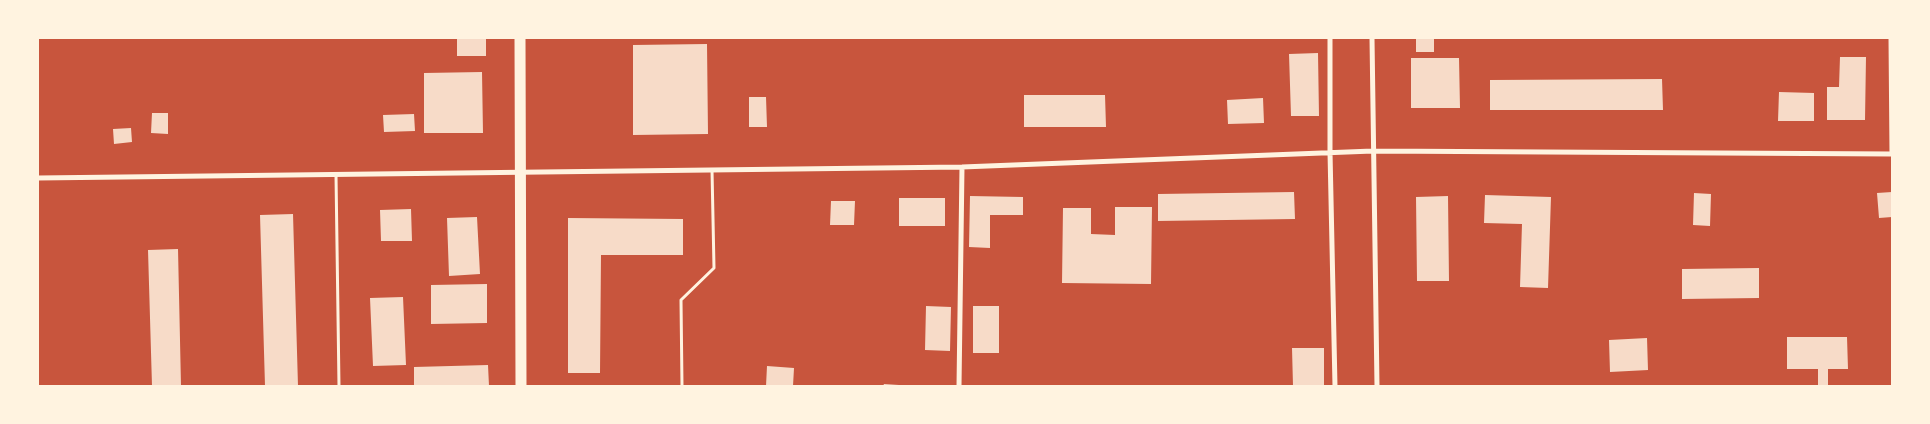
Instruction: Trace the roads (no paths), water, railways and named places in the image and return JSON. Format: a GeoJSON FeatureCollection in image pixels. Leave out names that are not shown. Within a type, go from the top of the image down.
{"type":"FeatureCollection","features":[{"type":"Feature","properties":{"kind":"highway"},"geometry":{"type":"LineString","coordinates":[[520,38],[521,386]]}},
{"type":"Feature","properties":{"kind":"street"},"geometry":{"type":"LineString","coordinates":[[1330,38],[1330,152],[1335,386]]}},
{"type":"Feature","properties":{"kind":"street"},"geometry":{"type":"LineString","coordinates":[[1372,38],[1377,386]]}},
{"type":"Feature","properties":{"kind":"street"},"geometry":{"type":"LineString","coordinates":[[38,178],[962,167],[1373,151],[1892,154]]}},
{"type":"Feature","properties":{"kind":"street"},"geometry":{"type":"LineString","coordinates":[[959,386],[962,167]]}},
{"type":"Feature","properties":{"kind":"lane"},"geometry":{"type":"LineString","coordinates":[[1890,38],[1892,154]]}},
{"type":"Feature","properties":{"kind":"lane"},"geometry":{"type":"LineString","coordinates":[[682,386],[681,300],[714,268],[712,170]]}},
{"type":"Feature","properties":{"kind":"lane"},"geometry":{"type":"LineString","coordinates":[[336,174],[339,386]]}}]}
